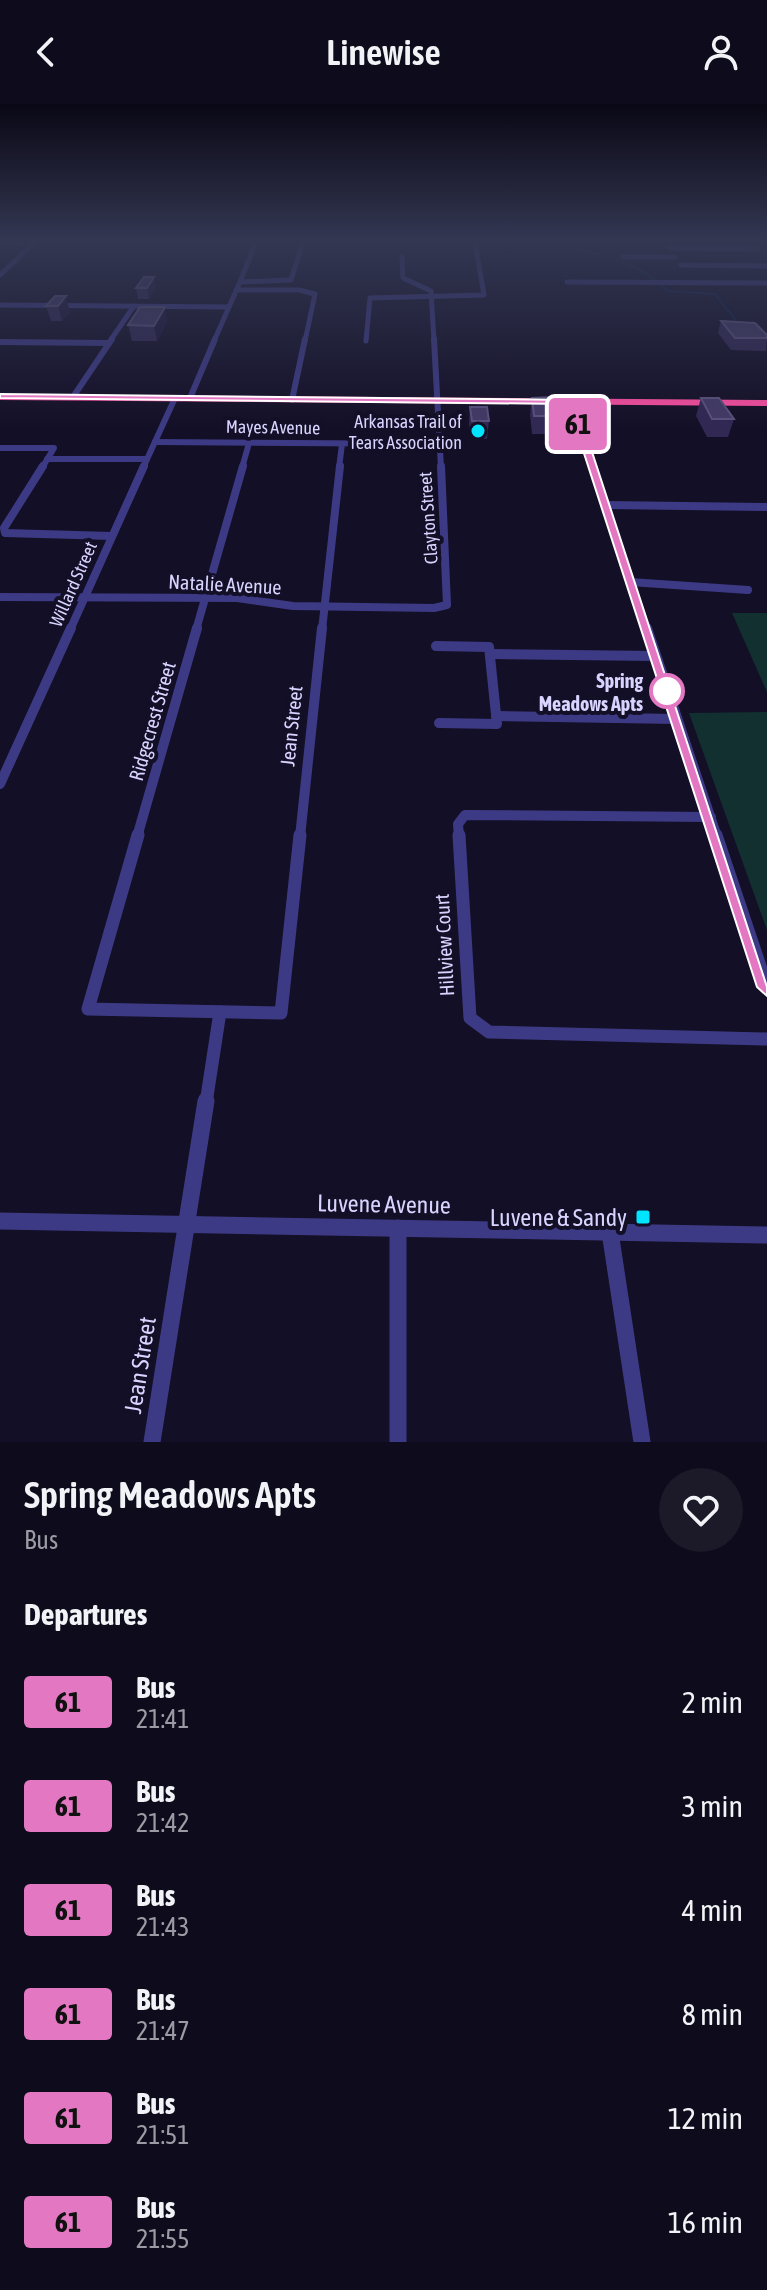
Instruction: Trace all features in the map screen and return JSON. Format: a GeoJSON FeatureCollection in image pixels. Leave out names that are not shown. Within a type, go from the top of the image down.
{"type":"FeatureCollection","features":[{"type":"Feature","properties":{"kind":"highway"},"geometry":{"type":"LineString","coordinates":[[0,397],[767,403]]}},
{"type":"Feature","properties":{"kind":"street"},"geometry":{"type":"LineString","coordinates":[[292,400],[313,304]]}},
{"type":"Feature","properties":{"kind":"street"},"geometry":{"type":"LineString","coordinates":[[366,341],[369,304]]}},
{"type":"Feature","properties":{"kind":"street","name":"Clayton Street"},"geometry":{"type":"LineString","coordinates":[[432,304],[447,605]]}},
{"type":"Feature","properties":{"kind":"street"},"geometry":{"type":"LineString","coordinates":[[0,305],[229,307],[190,398]]}},
{"type":"Feature","properties":{"kind":"street"},"geometry":{"type":"LineString","coordinates":[[73,397],[134,306]]}},
{"type":"Feature","properties":{"kind":"street"},"geometry":{"type":"LineString","coordinates":[[0,342],[109,343]]}},
{"type":"Feature","properties":{"kind":"street","name":"Willard Street"},"geometry":{"type":"LineString","coordinates":[[0,784],[175,398]]}},
{"type":"Feature","properties":{"kind":"street"},"geometry":{"type":"LineString","coordinates":[[571,402],[767,987]]}},
{"type":"Feature","properties":{"kind":"street","name":"Mayes Avenue"},"geometry":{"type":"LineString","coordinates":[[155,442],[440,444]]}},
{"type":"Feature","properties":{"kind":"street","name":"Ridgecrest Street"},"geometry":{"type":"LineString","coordinates":[[220,1012],[88,1009],[249,443]]}},
{"type":"Feature","properties":{"kind":"street","name":"Jean Street"},"geometry":{"type":"LineString","coordinates":[[152,1442],[220,1012],[281,1013],[342,444]]}},
{"type":"Feature","properties":{"kind":"street"},"geometry":{"type":"LineString","coordinates":[[0,448],[54,448],[4,528],[5,533],[112,536]]}},
{"type":"Feature","properties":{"kind":"street"},"geometry":{"type":"LineString","coordinates":[[47,459],[147,459]]}},
{"type":"Feature","properties":{"kind":"street"},"geometry":{"type":"LineString","coordinates":[[605,505],[767,507]]}},
{"type":"Feature","properties":{"kind":"street"},"geometry":{"type":"LineString","coordinates":[[630,582],[748,590]]}},
{"type":"Feature","properties":{"kind":"street","name":"Natalie Avenue"},"geometry":{"type":"LineString","coordinates":[[0,597],[206,598],[326,606],[434,608],[447,605]]}},
{"type":"Feature","properties":{"kind":"street"},"geometry":{"type":"LineString","coordinates":[[436,646],[489,647],[497,724],[439,723]]}},
{"type":"Feature","properties":{"kind":"street"},"geometry":{"type":"LineString","coordinates":[[490,654],[655,656]]}},
{"type":"Feature","properties":{"kind":"street"},"geometry":{"type":"LineString","coordinates":[[496,716],[677,719]]}},
{"type":"Feature","properties":{"kind":"street","name":"Hillview Court"},"geometry":{"type":"LineString","coordinates":[[711,817],[465,815],[458,824],[470,1018],[489,1032],[767,1039]]}},
{"type":"Feature","properties":{"kind":"street","name":"Luvene Avenue"},"geometry":{"type":"LineString","coordinates":[[0,1221],[767,1235]]}},
{"type":"Feature","properties":{"kind":"street"},"geometry":{"type":"LineString","coordinates":[[398,1228],[398,1442]]}},
{"type":"Feature","properties":{"kind":"street"},"geometry":{"type":"LineString","coordinates":[[610,1232],[642,1442]]}},
{"type":"Feature","properties":{"kind":"green space"},"geometry":{"type":"Polygon","coordinates":[[[732,613],[767,613],[767,692],[732,613]]]}},
{"type":"Feature","properties":{"kind":"green space"},"geometry":{"type":"Polygon","coordinates":[[[767,712],[767,930],[689,713],[767,712]]]}},
{"type":"Feature","properties":{"kind":"building"},"geometry":{"type":"Polygon","coordinates":[[[140,307],[165,307],[154,326],[128,325],[140,307]]]}},
{"type":"Feature","properties":{"kind":"building"},"geometry":{"type":"Polygon","coordinates":[[[721,321],[755,323],[767,338],[735,338],[721,321]]]}},
{"type":"Feature","properties":{"kind":"building"},"geometry":{"type":"Polygon","coordinates":[[[554,397],[560,416],[534,416],[532,398],[554,397]]]}},
{"type":"Feature","properties":{"kind":"building"},"geometry":{"type":"Polygon","coordinates":[[[701,398],[719,398],[734,419],[712,419],[701,398]]]}},
{"type":"Feature","properties":{"kind":"building"},"geometry":{"type":"Polygon","coordinates":[[[470,407],[487,407],[489,421],[472,421],[470,407]]]}},
{"type":"Feature","properties":{"kind":"waterway"},"geometry":{"type":"LineString","coordinates":[[723,304],[738,323]]}},
{"type":"Feature","properties":{"kind":"bus line","name":"61"},"geometry":{"type":"LineString","coordinates":[[0,397],[571,402],[767,987]]}},
{"type":"Feature","properties":{"kind":"place","name":"Arkansas Trail of Tears Association"},"geometry":{"type":"Point","coordinates":[478,431]}},
{"type":"Feature","properties":{"kind":"place","name":"Spring Meadows Apts"},"geometry":{"type":"Point","coordinates":[667,691]}},
{"type":"Feature","properties":{"kind":"place","name":"Luvene & Sandy"},"geometry":{"type":"Point","coordinates":[643,1217]}}]}
